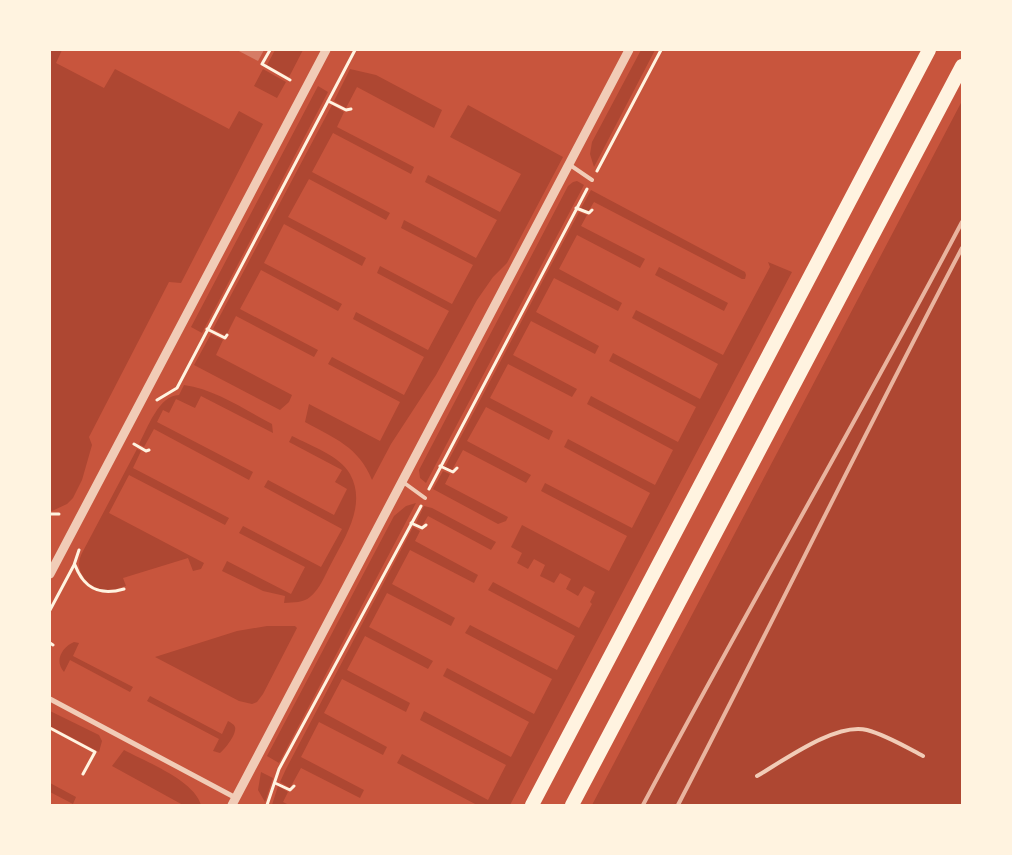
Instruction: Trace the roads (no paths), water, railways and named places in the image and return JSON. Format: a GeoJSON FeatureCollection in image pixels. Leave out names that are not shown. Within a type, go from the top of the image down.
{"type":"FeatureCollection","features":[{"type":"Feature","properties":{"kind":"highway"},"geometry":{"type":"LineString","coordinates":[[532,805],[928,50]]}},
{"type":"Feature","properties":{"kind":"highway"},"geometry":{"type":"LineString","coordinates":[[572,805],[962,66]]}},
{"type":"Feature","properties":{"kind":"street"},"geometry":{"type":"LineString","coordinates":[[50,574],[52,563],[326,50]]}},
{"type":"Feature","properties":{"kind":"street"},"geometry":{"type":"LineString","coordinates":[[50,699],[234,801],[629,50]]}},
{"type":"Feature","properties":{"kind":"lane"},"geometry":{"type":"LineString","coordinates":[[568,164],[592,180]]}},
{"type":"Feature","properties":{"kind":"lane"},"geometry":{"type":"LineString","coordinates":[[401,481],[426,498]]}},
{"type":"Feature","properties":{"kind":"lane"},"geometry":{"type":"LineString","coordinates":[[758,776],[828,736],[850,729],[866,729],[924,756]]}},
{"type":"Feature","properties":{"kind":"railway"},"geometry":{"type":"LineString","coordinates":[[643,805],[962,222]]}},
{"type":"Feature","properties":{"kind":"railway"},"geometry":{"type":"LineString","coordinates":[[678,805],[962,248]]}}]}
